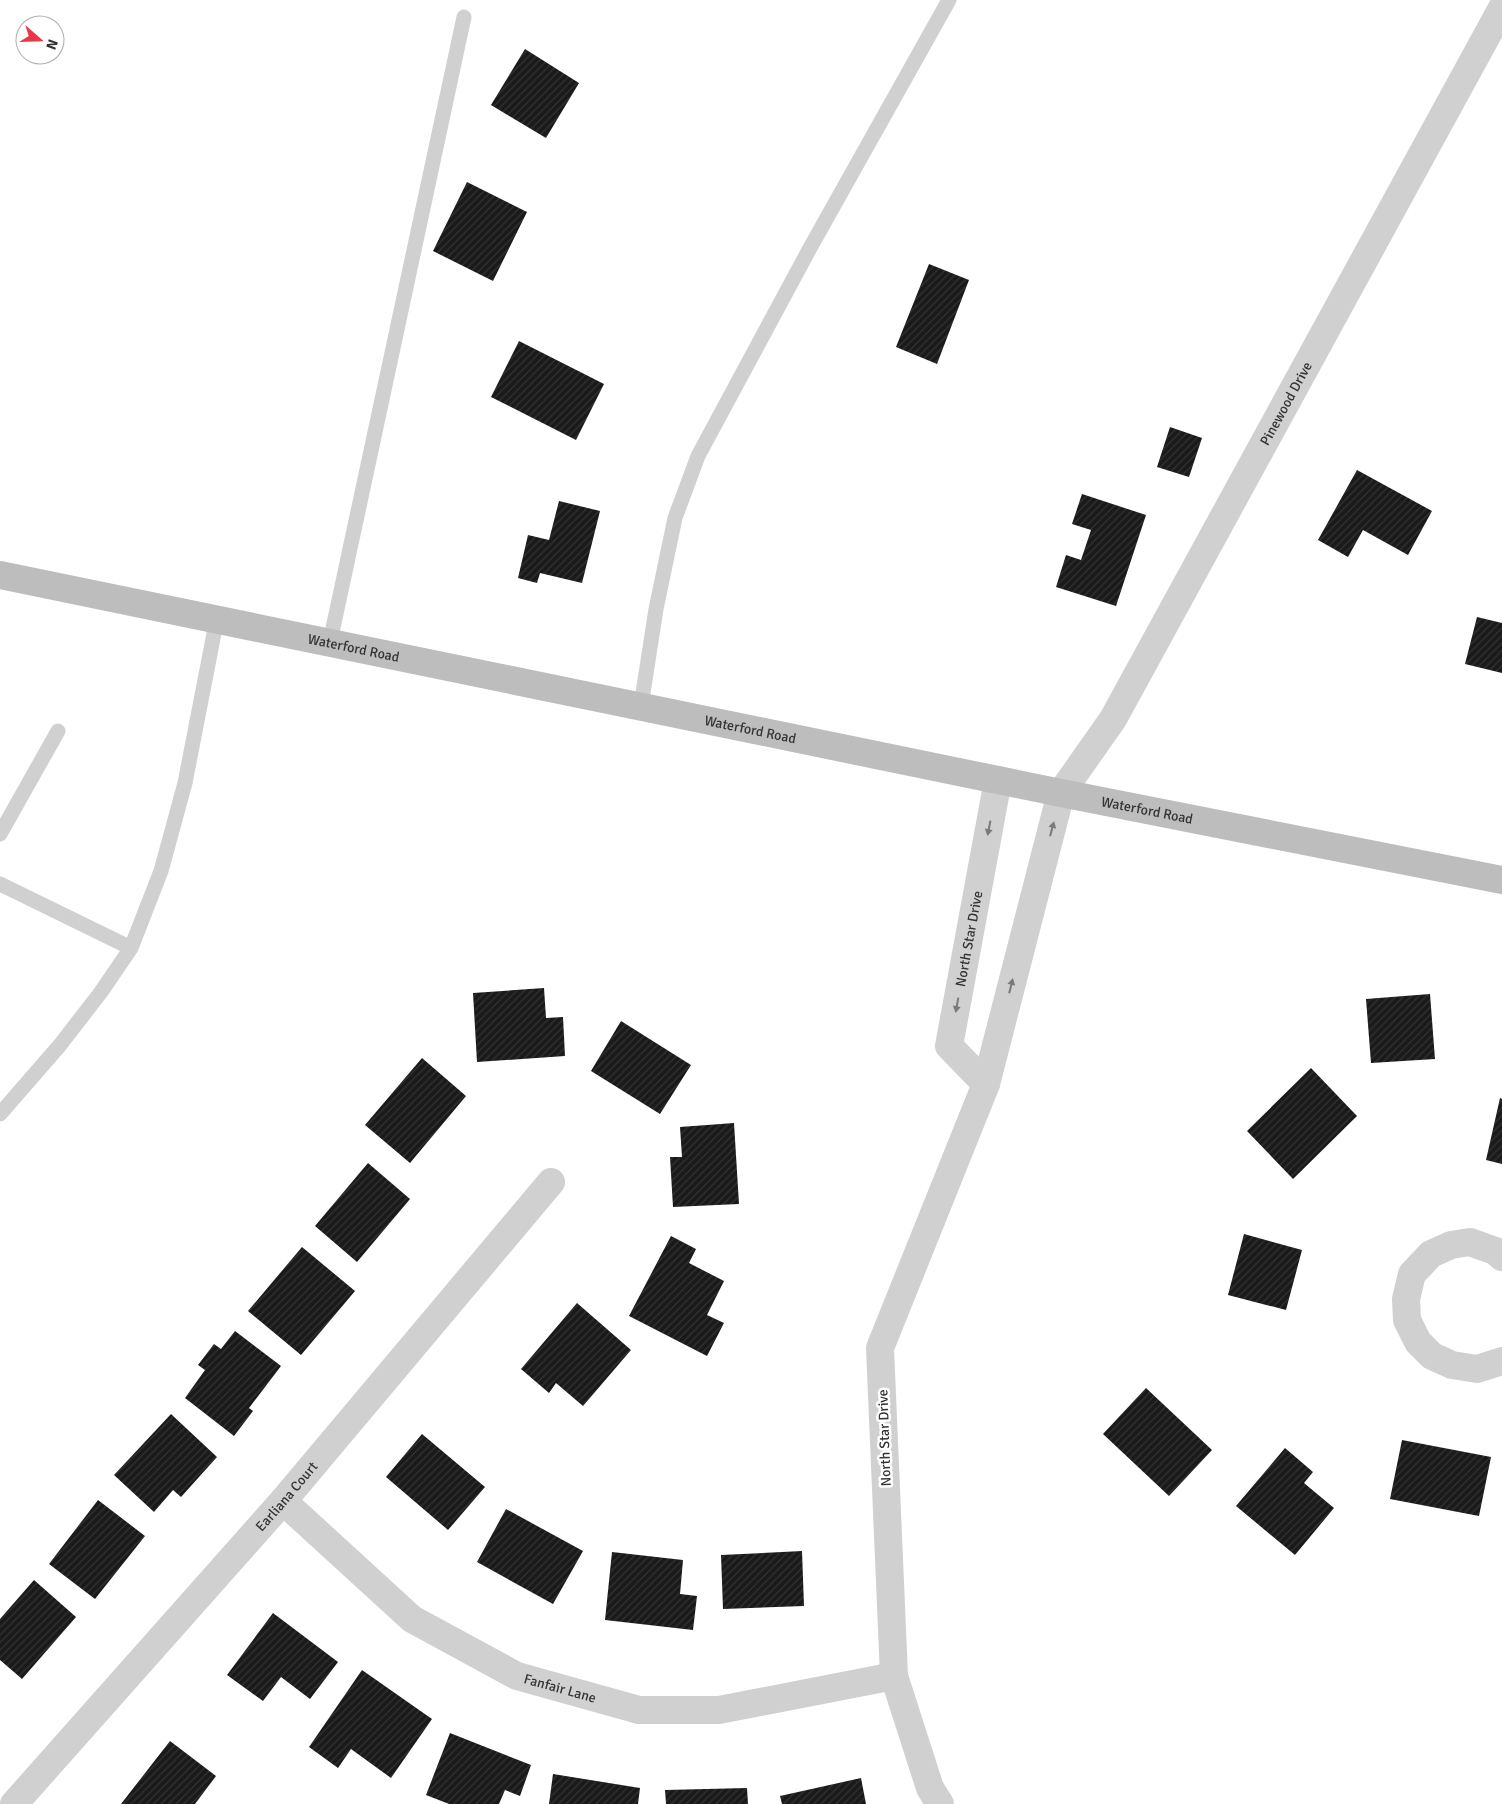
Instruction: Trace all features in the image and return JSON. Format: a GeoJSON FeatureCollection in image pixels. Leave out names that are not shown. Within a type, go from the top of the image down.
{"type":"FeatureCollection","features":[{"type":"Feature","properties":{"kind":"main road","name":"Waterford Road"},"geometry":{"type":"LineString","coordinates":[[0,575],[217,618],[1061,793],[1502,880]]}},
{"type":"Feature","properties":{"kind":"street","name":"Pinewood Drive"},"geometry":{"type":"LineString","coordinates":[[1061,793],[1113,719],[1502,8]]}},
{"type":"Feature","properties":{"kind":"street","name":"North Star Drive"},"geometry":{"type":"LineString","coordinates":[[986,1084],[950,1046],[998,780]]}},
{"type":"Feature","properties":{"kind":"street","name":"North Star Drive"},"geometry":{"type":"LineString","coordinates":[[940,1804],[930,1788],[894,1676],[880,1348],[986,1084],[1061,793]]}},
{"type":"Feature","properties":{"kind":"street","name":"Earliana Court"},"geometry":{"type":"LineString","coordinates":[[14,1804],[283,1500],[550,1182]]}},
{"type":"Feature","properties":{"kind":"street"},"geometry":{"type":"LineString","coordinates":[[1502,1257],[1495,1250],[1470,1242],[1451,1245],[1437,1251],[1431,1254],[1412,1274],[1406,1299],[1407,1320],[1418,1342],[1432,1356],[1452,1365],[1477,1369],[1502,1361]]}},
{"type":"Feature","properties":{"kind":"street","name":"Fanfair Lane"},"geometry":{"type":"LineString","coordinates":[[283,1500],[412,1618],[517,1676],[639,1710],[719,1710],[894,1676]]}},
{"type":"Feature","properties":{"kind":"lane"},"geometry":{"type":"LineString","coordinates":[[641,706],[656,608],[675,518],[698,456],[810,248],[949,0]]}},
{"type":"Feature","properties":{"kind":"lane"},"geometry":{"type":"LineString","coordinates":[[330,642],[464,17]]}},
{"type":"Feature","properties":{"kind":"lane"},"geometry":{"type":"LineString","coordinates":[[0,1114],[60,1045],[132,948],[161,871],[185,783],[217,618]]}},
{"type":"Feature","properties":{"kind":"lane"},"geometry":{"type":"LineString","coordinates":[[0,834],[58,731]]}},
{"type":"Feature","properties":{"kind":"lane"},"geometry":{"type":"LineString","coordinates":[[0,884],[132,948]]}},
{"type":"Feature","properties":{"kind":"building"},"geometry":{"type":"Polygon","coordinates":[[[525,49],[579,83],[546,138],[491,105],[525,49]]]}},
{"type":"Feature","properties":{"kind":"building"},"geometry":{"type":"Polygon","coordinates":[[[467,182],[527,212],[493,281],[433,251],[467,182]]]}},
{"type":"Feature","properties":{"kind":"building"},"geometry":{"type":"Polygon","coordinates":[[[929,264],[969,280],[937,364],[896,347],[929,264]]]}},
{"type":"Feature","properties":{"kind":"building"},"geometry":{"type":"Polygon","coordinates":[[[519,341],[604,384],[576,440],[491,397],[519,341]]]}},
{"type":"Feature","properties":{"kind":"building"},"geometry":{"type":"Polygon","coordinates":[[[1170,427],[1202,438],[1189,477],[1157,467],[1170,427]]]}},
{"type":"Feature","properties":{"kind":"building"},"geometry":{"type":"Polygon","coordinates":[[[1357,470],[1432,511],[1408,555],[1363,530],[1348,557],[1318,540],[1357,470]]]}},
{"type":"Feature","properties":{"kind":"building"},"geometry":{"type":"Polygon","coordinates":[[[1082,494],[1146,515],[1116,606],[1056,587],[1066,555],[1081,560],[1091,530],[1072,524],[1082,494]]]}},
{"type":"Feature","properties":{"kind":"building"},"geometry":{"type":"Polygon","coordinates":[[[559,501],[600,511],[582,583],[540,573],[537,583],[518,578],[528,535],[549,540],[559,501]]]}},
{"type":"Feature","properties":{"kind":"building"},"geometry":{"type":"Polygon","coordinates":[[[1477,617],[1502,623],[1502,673],[1465,664],[1477,617]]]}},
{"type":"Feature","properties":{"kind":"building"},"geometry":{"type":"Polygon","coordinates":[[[544,988],[546,1018],[563,1017],[565,1056],[477,1062],[473,993],[544,988]]]}},
{"type":"Feature","properties":{"kind":"building"},"geometry":{"type":"Polygon","coordinates":[[[1430,994],[1435,1059],[1371,1063],[1366,999],[1430,994]]]}},
{"type":"Feature","properties":{"kind":"building"},"geometry":{"type":"Polygon","coordinates":[[[621,1021],[691,1065],[660,1114],[591,1071],[621,1021]]]}},
{"type":"Feature","properties":{"kind":"building"},"geometry":{"type":"Polygon","coordinates":[[[422,1058],[466,1096],[410,1163],[365,1125],[422,1058]]]}},
{"type":"Feature","properties":{"kind":"building"},"geometry":{"type":"Polygon","coordinates":[[[1311,1068],[1357,1116],[1293,1179],[1247,1131],[1311,1068]]]}},
{"type":"Feature","properties":{"kind":"building"},"geometry":{"type":"Polygon","coordinates":[[[1500,1098],[1502,1099],[1502,1164],[1486,1160],[1500,1098]]]}},
{"type":"Feature","properties":{"kind":"building"},"geometry":{"type":"Polygon","coordinates":[[[734,1123],[739,1204],[673,1207],[670,1157],[682,1157],[680,1127],[734,1123]]]}},
{"type":"Feature","properties":{"kind":"building"},"geometry":{"type":"Polygon","coordinates":[[[368,1163],[410,1199],[357,1262],[315,1226],[368,1163]]]}},
{"type":"Feature","properties":{"kind":"building"},"geometry":{"type":"Polygon","coordinates":[[[1244,1234],[1302,1250],[1286,1310],[1228,1295],[1244,1234]]]}},
{"type":"Feature","properties":{"kind":"building"},"geometry":{"type":"Polygon","coordinates":[[[671,1236],[696,1249],[689,1263],[724,1281],[707,1315],[724,1323],[707,1356],[629,1316],[671,1236]]]}},
{"type":"Feature","properties":{"kind":"building"},"geometry":{"type":"Polygon","coordinates":[[[302,1247],[355,1291],[301,1355],[248,1311],[302,1247]]]}},
{"type":"Feature","properties":{"kind":"building"},"geometry":{"type":"Polygon","coordinates":[[[577,1303],[631,1350],[583,1406],[556,1383],[549,1393],[521,1369],[577,1303]]]}},
{"type":"Feature","properties":{"kind":"building"},"geometry":{"type":"Polygon","coordinates":[[[235,1331],[281,1366],[249,1408],[253,1411],[234,1436],[185,1398],[205,1370],[198,1365],[214,1344],[221,1349],[235,1331]]]}},
{"type":"Feature","properties":{"kind":"building"},"geometry":{"type":"Polygon","coordinates":[[[1146,1388],[1212,1450],[1169,1496],[1103,1434],[1146,1388]]]}},
{"type":"Feature","properties":{"kind":"building"},"geometry":{"type":"Polygon","coordinates":[[[171,1414],[217,1457],[181,1497],[173,1490],[154,1512],[114,1475],[171,1414]]]}},
{"type":"Feature","properties":{"kind":"building"},"geometry":{"type":"Polygon","coordinates":[[[422,1434],[485,1487],[448,1530],[386,1477],[422,1434]]]}},
{"type":"Feature","properties":{"kind":"building"},"geometry":{"type":"Polygon","coordinates":[[[1402,1440],[1491,1457],[1479,1516],[1390,1499],[1402,1440]]]}},
{"type":"Feature","properties":{"kind":"building"},"geometry":{"type":"Polygon","coordinates":[[[1285,1448],[1313,1472],[1304,1483],[1334,1508],[1295,1555],[1236,1506],[1285,1448]]]}},
{"type":"Feature","properties":{"kind":"building"},"geometry":{"type":"Polygon","coordinates":[[[98,1500],[145,1536],[95,1599],[49,1564],[98,1500]]]}},
{"type":"Feature","properties":{"kind":"building"},"geometry":{"type":"Polygon","coordinates":[[[506,1509],[583,1551],[553,1604],[477,1562],[506,1509]]]}},
{"type":"Feature","properties":{"kind":"building"},"geometry":{"type":"Polygon","coordinates":[[[802,1551],[804,1606],[723,1609],[721,1555],[802,1551]]]}},
{"type":"Feature","properties":{"kind":"building"},"geometry":{"type":"Polygon","coordinates":[[[612,1552],[683,1560],[680,1594],[697,1596],[693,1630],[605,1620],[612,1552]]]}},
{"type":"Feature","properties":{"kind":"building"},"geometry":{"type":"Polygon","coordinates":[[[34,1580],[76,1617],[22,1679],[0,1660],[0,1619],[34,1580]]]}},
{"type":"Feature","properties":{"kind":"building"},"geometry":{"type":"Polygon","coordinates":[[[273,1613],[338,1662],[310,1699],[281,1677],[263,1701],[227,1675],[273,1613]]]}},
{"type":"Feature","properties":{"kind":"building"},"geometry":{"type":"Polygon","coordinates":[[[362,1670],[432,1719],[391,1778],[351,1749],[338,1768],[309,1747],[362,1670]]]}},
{"type":"Feature","properties":{"kind":"building"},"geometry":{"type":"Polygon","coordinates":[[[450,1733],[531,1765],[520,1796],[505,1790],[499,1804],[449,1804],[426,1795],[450,1733]]]}},
{"type":"Feature","properties":{"kind":"building"},"geometry":{"type":"Polygon","coordinates":[[[170,1741],[216,1776],[195,1804],[121,1804],[170,1741]]]}},
{"type":"Feature","properties":{"kind":"building"},"geometry":{"type":"Polygon","coordinates":[[[553,1774],[640,1788],[638,1804],[549,1804],[553,1774]]]}},
{"type":"Feature","properties":{"kind":"building"},"geometry":{"type":"Polygon","coordinates":[[[861,1778],[866,1804],[782,1804],[780,1796],[861,1778]]]}},
{"type":"Feature","properties":{"kind":"building"},"geometry":{"type":"Polygon","coordinates":[[[747,1788],[748,1804],[666,1804],[665,1790],[747,1788]]]}}]}
